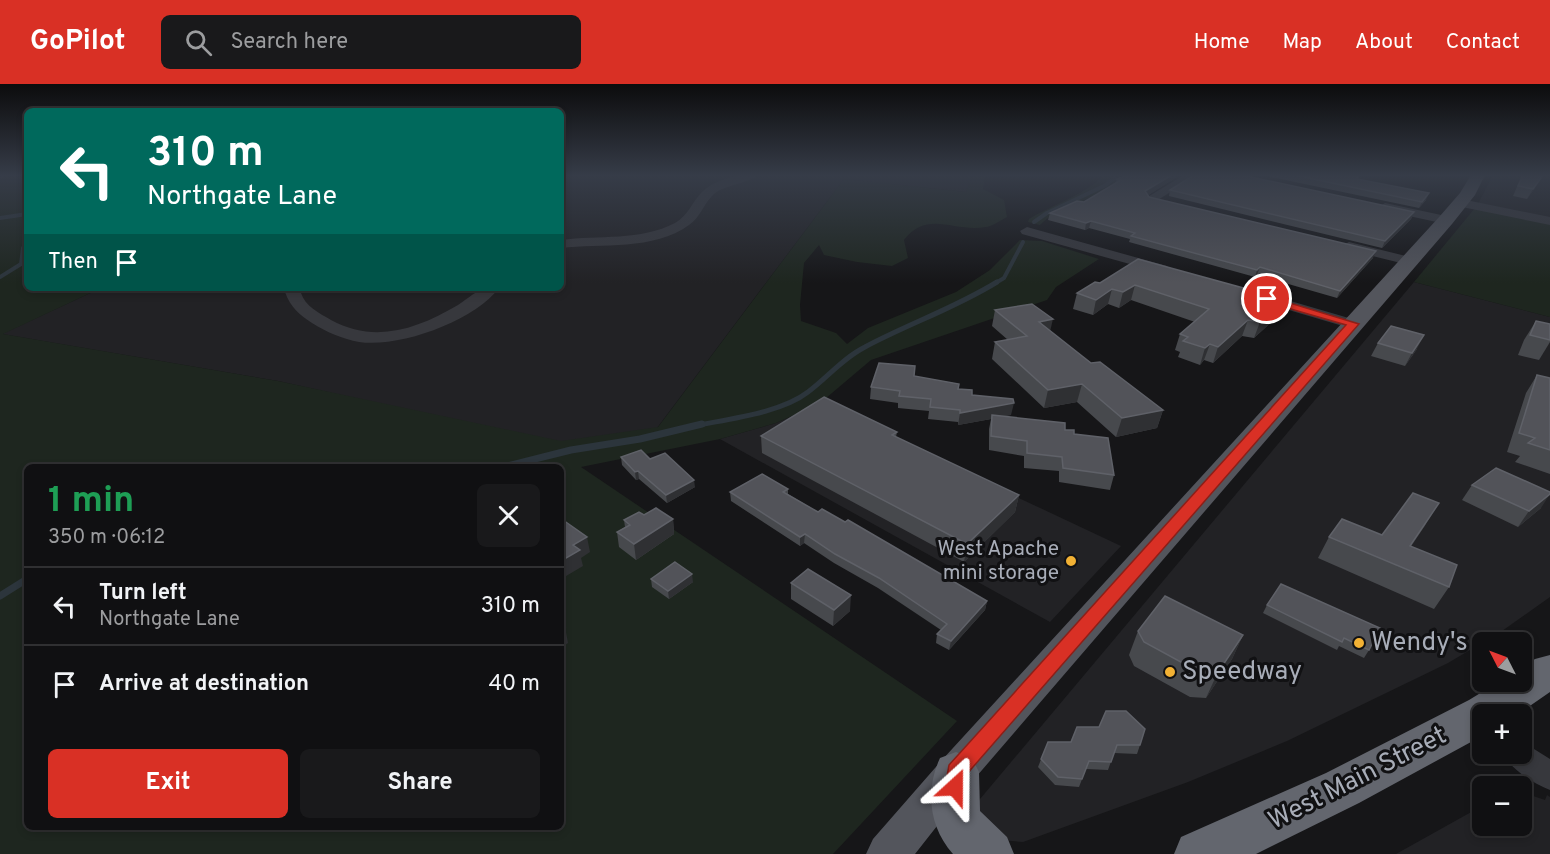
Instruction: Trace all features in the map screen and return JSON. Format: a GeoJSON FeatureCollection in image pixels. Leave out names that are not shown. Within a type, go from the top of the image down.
{"type":"FeatureCollection","features":[{"type":"Feature","properties":{"kind":"highway","name":"West Main Street"},"geometry":{"type":"LineString","coordinates":[[1502,704],[1550,671]]}},
{"type":"Feature","properties":{"kind":"highway","name":"West Main Street"},"geometry":{"type":"LineString","coordinates":[[1199,854],[1302,809],[1472,723]]}},
{"type":"Feature","properties":{"kind":"highway"},"geometry":{"type":"LineString","coordinates":[[956,772],[953,801],[958,823],[968,836],[989,854]]}},
{"type":"Feature","properties":{"kind":"main road"},"geometry":{"type":"LineString","coordinates":[[888,854],[956,772],[1453,212]]}},
{"type":"Feature","properties":{"kind":"street"},"geometry":{"type":"LineString","coordinates":[[564,244],[631,239],[653,235],[677,227],[698,211]]}},
{"type":"Feature","properties":{"kind":"street"},"geometry":{"type":"LineString","coordinates":[[1441,211],[1550,221]]}},
{"type":"Feature","properties":{"kind":"street"},"geometry":{"type":"LineString","coordinates":[[1027,231],[1175,273]]}},
{"type":"Feature","properties":{"kind":"street"},"geometry":{"type":"LineString","coordinates":[[1331,242],[1409,261]]}},
{"type":"Feature","properties":{"kind":"street"},"geometry":{"type":"LineString","coordinates":[[294,291],[295,300],[304,311],[338,332],[361,338],[389,337],[433,324],[486,291]]}},
{"type":"Feature","properties":{"kind":"street"},"geometry":{"type":"LineString","coordinates":[[1242,292],[1353,324]]}},
{"type":"Feature","properties":{"kind":"street"},"geometry":{"type":"LineString","coordinates":[[1532,763],[1550,776]]}},
{"type":"Feature","properties":{"kind":"shaded area"},"geometry":{"type":"Polygon","coordinates":[[[0,211],[24,211],[24,291],[95,291],[3,334],[278,381],[561,441],[658,427],[820,211],[1006,211],[1007,217],[986,227],[974,228],[942,224],[922,226],[904,240],[908,258],[892,266],[824,255],[819,245],[804,263],[800,305],[801,321],[836,333],[847,344],[868,328],[956,292],[990,270],[1020,240],[1042,241],[1099,259],[1056,287],[1047,300],[871,360],[819,404],[776,423],[720,439],[581,467],[957,721],[833,854],[0,854],[0,211]]]}},
{"type":"Feature","properties":{"kind":"shaded area"},"geometry":{"type":"Polygon","coordinates":[[[564,211],[820,211],[636,456],[490,428],[278,381],[2,334],[95,291],[564,291],[564,211]]]}},
{"type":"Feature","properties":{"kind":"shaded area"},"geometry":{"type":"Polygon","coordinates":[[[1045,211],[1061,211],[1040,225],[1028,222],[1029,219],[1045,211]]]}},
{"type":"Feature","properties":{"kind":"shaded area"},"geometry":{"type":"Polygon","coordinates":[[[1473,211],[1490,211],[1550,223],[1550,317],[1414,282],[1473,211]]]}},
{"type":"Feature","properties":{"kind":"shaded area"},"geometry":{"type":"Polygon","coordinates":[[[1511,211],[1550,211],[1550,219],[1511,211]]]}},
{"type":"Feature","properties":{"kind":"shaded area"},"geometry":{"type":"Polygon","coordinates":[[[1414,282],[1550,317],[1550,597],[1500,632],[1472,632],[1472,649],[1448,663],[1287,741],[1188,782],[1023,842],[1000,840],[975,805],[1414,282]]]}},
{"type":"Feature","properties":{"kind":"shaded area"},"geometry":{"type":"Polygon","coordinates":[[[819,404],[1121,546],[1050,622],[720,439],[776,423],[819,404]]]}},
{"type":"Feature","properties":{"kind":"shaded area"},"geometry":{"type":"Polygon","coordinates":[[[1547,795],[1550,797],[1550,854],[1396,854],[1472,812],[1472,836],[1532,836],[1532,796],[1545,800],[1547,795]]]}},
{"type":"Feature","properties":{"kind":"building"},"geometry":{"type":"Polygon","coordinates":[[[1055,211],[1208,211],[1376,251],[1340,291],[1260,267],[1257,270],[1131,236],[1135,233],[1091,221],[1086,223],[1050,213],[1055,211]]]}},
{"type":"Feature","properties":{"kind":"building"},"geometry":{"type":"Polygon","coordinates":[[[1258,211],[1414,212],[1385,241],[1258,211]]]}},
{"type":"Feature","properties":{"kind":"building"},"geometry":{"type":"Polygon","coordinates":[[[1138,259],[1276,297],[1274,299],[1283,301],[1260,322],[1248,320],[1218,347],[1210,344],[1205,348],[1183,341],[1188,337],[1180,334],[1209,309],[1135,285],[1123,292],[1112,289],[1096,300],[1077,293],[1095,282],[1100,283],[1138,259]]]}},
{"type":"Feature","properties":{"kind":"building"},"geometry":{"type":"Polygon","coordinates":[[[1032,304],[1053,319],[1039,322],[1091,363],[1100,362],[1163,410],[1122,418],[1082,384],[1048,390],[995,342],[1027,336],[995,310],[1032,304]]]}},
{"type":"Feature","properties":{"kind":"building"},"geometry":{"type":"Polygon","coordinates":[[[1536,321],[1550,324],[1550,340],[1530,335],[1536,321]]]}},
{"type":"Feature","properties":{"kind":"building"},"geometry":{"type":"Polygon","coordinates":[[[1391,326],[1424,335],[1412,353],[1378,343],[1391,326]]]}},
{"type":"Feature","properties":{"kind":"building"},"geometry":{"type":"Polygon","coordinates":[[[879,363],[915,366],[914,376],[959,384],[958,389],[972,390],[972,395],[1013,399],[1014,403],[960,413],[960,410],[930,407],[931,399],[899,396],[900,391],[871,387],[879,363]]]}},
{"type":"Feature","properties":{"kind":"building"},"geometry":{"type":"Polygon","coordinates":[[[1537,375],[1550,378],[1550,450],[1528,443],[1535,438],[1519,433],[1537,375]]]}},
{"type":"Feature","properties":{"kind":"building"},"geometry":{"type":"Polygon","coordinates":[[[824,397],[897,432],[892,435],[1019,495],[967,544],[761,436],[824,397]]]}},
{"type":"Feature","properties":{"kind":"building"},"geometry":{"type":"Polygon","coordinates":[[[992,415],[1065,423],[1065,430],[1074,430],[1074,434],[1108,438],[1114,475],[1063,468],[1062,457],[1027,453],[1027,441],[991,436],[992,415]]]}},
{"type":"Feature","properties":{"kind":"building"},"geometry":{"type":"Polygon","coordinates":[[[641,450],[650,459],[665,453],[694,480],[666,495],[638,471],[635,472],[621,457],[641,450]]]}},
{"type":"Feature","properties":{"kind":"building"},"geometry":{"type":"Polygon","coordinates":[[[1496,468],[1550,492],[1550,494],[1529,511],[1472,485],[1496,468]]]}},
{"type":"Feature","properties":{"kind":"building"},"geometry":{"type":"Polygon","coordinates":[[[762,474],[788,489],[783,492],[818,512],[822,509],[845,522],[848,520],[987,601],[951,641],[937,634],[947,624],[879,578],[835,554],[805,534],[800,537],[730,492],[762,474]]]}},
{"type":"Feature","properties":{"kind":"building"},"geometry":{"type":"Polygon","coordinates":[[[1413,493],[1439,503],[1410,546],[1457,565],[1449,587],[1329,537],[1342,519],[1382,535],[1413,493]]]}},
{"type":"Feature","properties":{"kind":"building"},"geometry":{"type":"Polygon","coordinates":[[[656,508],[673,519],[634,544],[617,532],[630,525],[624,520],[639,512],[644,515],[656,508]]]}},
{"type":"Feature","properties":{"kind":"building"},"geometry":{"type":"Polygon","coordinates":[[[564,521],[587,537],[573,545],[580,550],[564,559],[564,521]]]}},
{"type":"Feature","properties":{"kind":"building"},"geometry":{"type":"Polygon","coordinates":[[[675,562],[692,574],[668,591],[651,579],[675,562]]]}},
{"type":"Feature","properties":{"kind":"building"},"geometry":{"type":"Polygon","coordinates":[[[808,569],[851,595],[834,610],[791,583],[808,569]]]}},
{"type":"Feature","properties":{"kind":"building"},"geometry":{"type":"Polygon","coordinates":[[[1281,584],[1380,628],[1369,650],[1344,638],[1342,642],[1267,605],[1281,584]]]}},
{"type":"Feature","properties":{"kind":"building"},"geometry":{"type":"Polygon","coordinates":[[[1165,596],[1243,635],[1217,674],[1201,673],[1144,642],[1138,631],[1165,596]]]}},
{"type":"Feature","properties":{"kind":"building"},"geometry":{"type":"Polygon","coordinates":[[[1106,711],[1126,711],[1145,729],[1140,745],[1117,745],[1111,762],[1089,761],[1082,779],[1058,777],[1041,759],[1048,742],[1071,742],[1077,727],[1099,727],[1106,711]]]}},
{"type":"Feature","properties":{"kind":"waterway"},"geometry":{"type":"LineString","coordinates":[[1034,222],[1051,211]]}},
{"type":"Feature","properties":{"kind":"waterway"},"geometry":{"type":"LineString","coordinates":[[0,218],[24,214]]}},
{"type":"Feature","properties":{"kind":"waterway"},"geometry":{"type":"LineString","coordinates":[[994,284],[1004,278],[1023,242]]}},
{"type":"Feature","properties":{"kind":"waterway"},"geometry":{"type":"LineString","coordinates":[[0,277],[21,264],[24,247]]}},
{"type":"Feature","properties":{"kind":"waterway"},"geometry":{"type":"LineString","coordinates":[[694,426],[754,414],[797,399],[857,352],[997,282]]}},
{"type":"Feature","properties":{"kind":"waterway"},"geometry":{"type":"LineString","coordinates":[[515,464],[571,450],[640,439],[702,424]]}},
{"type":"Feature","properties":{"kind":"waterway"},"geometry":{"type":"LineString","coordinates":[[0,596],[24,581]]}},
{"type":"Feature","properties":{"kind":"place","name":"West Apache mini storage"},"geometry":{"type":"Point","coordinates":[1071,561]}},
{"type":"Feature","properties":{"kind":"place","name":"Wendy's"},"geometry":{"type":"Point","coordinates":[1359,643]}},
{"type":"Feature","properties":{"kind":"place","name":"Speedway"},"geometry":{"type":"Point","coordinates":[1170,672]}},
{"type":"Feature","properties":{"kind":"route"},"geometry":{"type":"LineString","coordinates":[[955,787],[956,772],[1353,324],[1267,299]]}}]}
